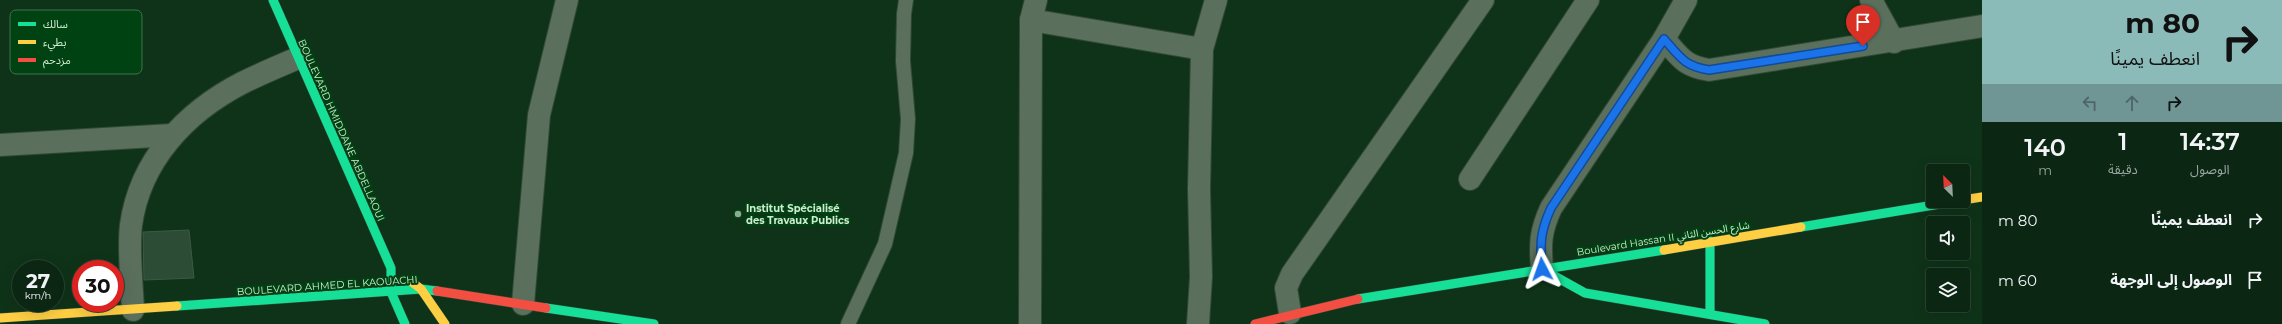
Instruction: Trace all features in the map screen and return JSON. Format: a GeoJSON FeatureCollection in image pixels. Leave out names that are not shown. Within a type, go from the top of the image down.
{"type":"FeatureCollection","features":[{"type":"Feature","properties":{"kind":"street","name":"BOULEVARD HMIDDANE ABDELLAOUI"},"geometry":{"type":"LineString","coordinates":[[273,0],[391,268],[391,292],[405,324]]}},
{"type":"Feature","properties":{"kind":"street"},"geometry":{"type":"LineString","coordinates":[[523,304],[539,115],[567,0]]}},
{"type":"Feature","properties":{"kind":"street"},"geometry":{"type":"LineString","coordinates":[[1198,324],[1201,277],[1199,189],[1202,50],[1216,0]]}},
{"type":"Feature","properties":{"kind":"street"},"geometry":{"type":"LineString","coordinates":[[1290,313],[1286,288],[1292,274],[1483,0]]}},
{"type":"Feature","properties":{"kind":"street"},"geometry":{"type":"LineString","coordinates":[[1470,179],[1588,0]]}},
{"type":"Feature","properties":{"kind":"street"},"geometry":{"type":"LineString","coordinates":[[1686,0],[1664,39],[1551,208],[1543,226],[1540,240],[1542,269],[1571,288],[1585,293],[1707,319],[1765,324]]}},
{"type":"Feature","properties":{"kind":"street"},"geometry":{"type":"LineString","coordinates":[[1871,0],[1894,42]]}},
{"type":"Feature","properties":{"kind":"street"},"geometry":{"type":"LineString","coordinates":[[1030,324],[1033,10],[1202,50]]}},
{"type":"Feature","properties":{"kind":"street"},"geometry":{"type":"LineString","coordinates":[[1664,39],[1681,58],[1693,67],[1709,70],[1894,42],[1982,26]]}},
{"type":"Feature","properties":{"kind":"street"},"geometry":{"type":"LineString","coordinates":[[132,310],[131,226],[141,188],[157,154],[172,135],[206,107],[242,83],[298,58]]}},
{"type":"Feature","properties":{"kind":"street"},"geometry":{"type":"LineString","coordinates":[[0,145],[172,135]]}},
{"type":"Feature","properties":{"kind":"street"},"geometry":{"type":"LineString","coordinates":[[1970,199],[1982,197]]}},
{"type":"Feature","properties":{"kind":"street","name":"Boulevard Hassan II شارع الحسن الثاني"},"geometry":{"type":"LineString","coordinates":[[1254,324],[1290,313],[1420,287],[1542,269],[1926,206]]}},
{"type":"Feature","properties":{"kind":"street"},"geometry":{"type":"LineString","coordinates":[[1707,319],[1710,241]]}},
{"type":"Feature","properties":{"kind":"street"},"geometry":{"type":"LineString","coordinates":[[391,268],[421,289],[445,324]]}},
{"type":"Feature","properties":{"kind":"street","name":"BOULEVARD AHMED EL KAOUACHI"},"geometry":{"type":"LineString","coordinates":[[0,318],[105,318],[132,310],[421,289],[654,324]]}},
{"type":"Feature","properties":{"kind":"lane"},"geometry":{"type":"LineString","coordinates":[[848,324],[885,244],[906,153],[908,119],[904,61],[904,14],[906,0]]}},
{"type":"Feature","properties":{"kind":"building"},"geometry":{"type":"Polygon","coordinates":[[[189,230],[194,278],[144,280],[143,232],[189,230]]]}},
{"type":"Feature","properties":{"kind":"traffic: fast"},"geometry":{"type":"LineString","coordinates":[[273,0],[391,268],[391,292],[405,324]]}},
{"type":"Feature","properties":{"kind":"traffic: fast"},"geometry":{"type":"LineString","coordinates":[[1801,227],[1926,206]]}},
{"type":"Feature","properties":{"kind":"traffic: fast"},"geometry":{"type":"LineString","coordinates":[[1710,241],[1710,314]]}},
{"type":"Feature","properties":{"kind":"traffic: fast"},"geometry":{"type":"LineString","coordinates":[[1358,299],[1664,250]]}},
{"type":"Feature","properties":{"kind":"traffic: fast"},"geometry":{"type":"LineString","coordinates":[[1542,269],[1585,293],[1765,324]]}},
{"type":"Feature","properties":{"kind":"traffic: fast"},"geometry":{"type":"LineString","coordinates":[[177,306],[421,289],[437,291]]}},
{"type":"Feature","properties":{"kind":"traffic: fast"},"geometry":{"type":"LineString","coordinates":[[546,308],[654,324]]}},
{"type":"Feature","properties":{"kind":"traffic: slow"},"geometry":{"type":"LineString","coordinates":[[1970,199],[1982,197]]}},
{"type":"Feature","properties":{"kind":"traffic: slow"},"geometry":{"type":"LineString","coordinates":[[1664,250],[1801,227]]}},
{"type":"Feature","properties":{"kind":"traffic: slow"},"geometry":{"type":"LineString","coordinates":[[413,283],[421,289],[445,324]]}},
{"type":"Feature","properties":{"kind":"traffic: slow"},"geometry":{"type":"LineString","coordinates":[[0,318],[177,306]]}},
{"type":"Feature","properties":{"kind":"traffic: jam"},"geometry":{"type":"LineString","coordinates":[[437,291],[546,308]]}},
{"type":"Feature","properties":{"kind":"traffic: jam"},"geometry":{"type":"LineString","coordinates":[[1255,324],[1358,299]]}},
{"type":"Feature","properties":{"kind":"place","name":"Institut Spécialisé des Travaux Publics"},"geometry":{"type":"Point","coordinates":[738,214]}},
{"type":"Feature","properties":{"kind":"route"},"geometry":{"type":"LineString","coordinates":[[1542,269],[1540,240],[1543,226],[1551,208],[1664,39],[1681,58],[1693,67],[1709,70],[1863,46]]}}]}
